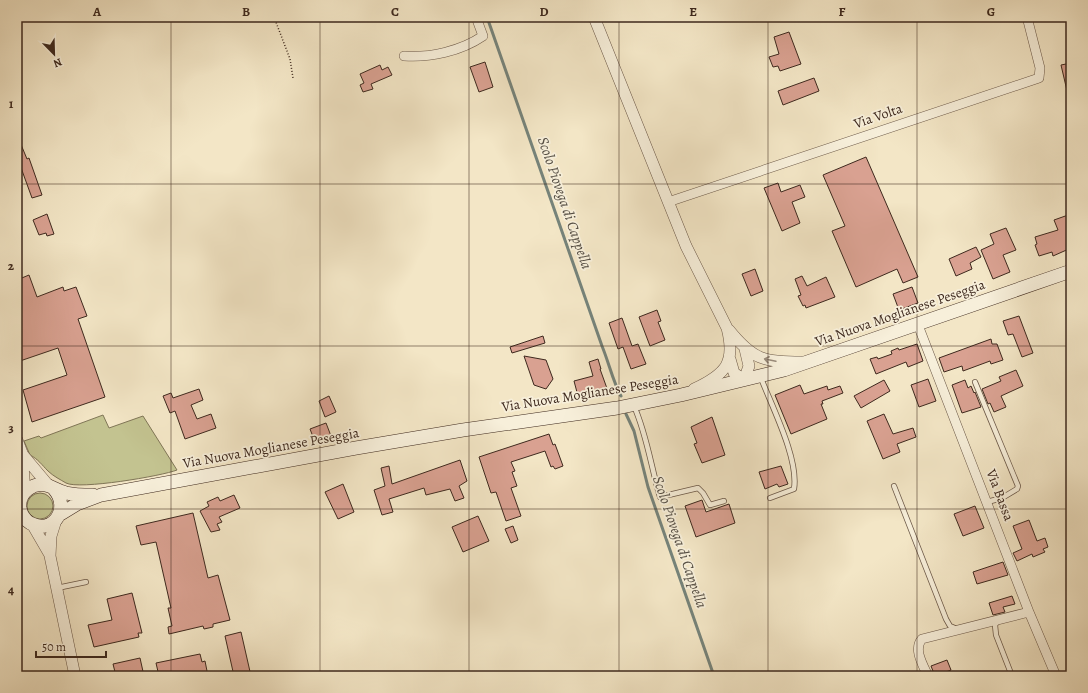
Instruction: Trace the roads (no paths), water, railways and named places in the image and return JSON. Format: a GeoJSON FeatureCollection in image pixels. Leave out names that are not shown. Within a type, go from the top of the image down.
{"type":"FeatureCollection","features":[{"type":"Feature","properties":{"kind":"main road","name":"Via Nuova Moglianese Peseggia"},"geometry":{"type":"LineString","coordinates":[[25,522],[44,526],[77,504],[101,495],[386,443],[633,405],[744,380],[809,361],[918,325],[1071,271]]}},
{"type":"Feature","properties":{"kind":"main road","name":"Via Nuova Moglianese Peseggia"},"geometry":{"type":"LineString","coordinates":[[21,498],[35,485],[51,487],[74,495],[101,495]]}},
{"type":"Feature","properties":{"kind":"main road"},"geometry":{"type":"LineString","coordinates":[[51,487],[61,501],[58,517]]}},
{"type":"Feature","properties":{"kind":"main road"},"geometry":{"type":"LineString","coordinates":[[21,498],[21,510],[25,522]]}},
{"type":"Feature","properties":{"kind":"street"},"geometry":{"type":"LineString","coordinates":[[404,56],[417,57],[433,55],[474,42],[483,36],[476,17]]}},
{"type":"Feature","properties":{"kind":"street"},"geometry":{"type":"LineString","coordinates":[[594,17],[686,246],[727,328],[730,341],[730,359],[734,373],[744,380],[749,366],[745,349]]}},
{"type":"Feature","properties":{"kind":"street","name":"Via Volta"},"geometry":{"type":"LineString","coordinates":[[668,202],[1039,78],[1040,68],[1027,17]]}},
{"type":"Feature","properties":{"kind":"street","name":"Via Bassa"},"geometry":{"type":"LineString","coordinates":[[918,325],[1029,612],[1056,676]]}},
{"type":"Feature","properties":{"kind":"street"},"geometry":{"type":"LineString","coordinates":[[727,328],[745,349],[764,360],[775,362],[809,361]]}},
{"type":"Feature","properties":{"kind":"street"},"geometry":{"type":"LineString","coordinates":[[681,395],[715,378],[730,359]]}},
{"type":"Feature","properties":{"kind":"street"},"geometry":{"type":"LineString","coordinates":[[17,440],[22,453],[41,478],[51,487]]}},
{"type":"Feature","properties":{"kind":"street"},"geometry":{"type":"LineString","coordinates":[[21,498],[22,453]]}},
{"type":"Feature","properties":{"kind":"street"},"geometry":{"type":"LineString","coordinates":[[58,517],[51,536],[50,556],[75,676]]}},
{"type":"Feature","properties":{"kind":"street"},"geometry":{"type":"LineString","coordinates":[[25,522],[50,556]]}},
{"type":"Feature","properties":{"kind":"street"},"geometry":{"type":"LineString","coordinates":[[928,676],[918,649],[918,644],[922,639],[1029,612]]}},
{"type":"Feature","properties":{"kind":"lane"},"geometry":{"type":"LineString","coordinates":[[760,376],[788,447],[795,480],[794,489],[770,498]]}},
{"type":"Feature","properties":{"kind":"lane"},"geometry":{"type":"LineString","coordinates":[[975,382],[1018,486],[1013,493],[987,502]]}},
{"type":"Feature","properties":{"kind":"lane"},"geometry":{"type":"LineString","coordinates":[[633,405],[642,424],[650,464],[660,497],[698,488],[703,493],[710,505],[724,501]]}},
{"type":"Feature","properties":{"kind":"lane"},"geometry":{"type":"LineString","coordinates":[[894,486],[946,619],[950,626],[964,629]]}},
{"type":"Feature","properties":{"kind":"lane"},"geometry":{"type":"LineString","coordinates":[[57,588],[86,582]]}},
{"type":"Feature","properties":{"kind":"lane"},"geometry":{"type":"LineString","coordinates":[[999,620],[995,624],[996,635],[1012,676]]}},
{"type":"Feature","properties":{"kind":"waterway","name":"Scolo Piovega di Cappella"},"geometry":{"type":"LineString","coordinates":[[487,17],[613,379],[621,396]]}},
{"type":"Feature","properties":{"kind":"waterway","name":"Scolo Piovega di Cappella"},"geometry":{"type":"LineString","coordinates":[[626,414],[634,431],[648,487],[714,676]]}}]}
